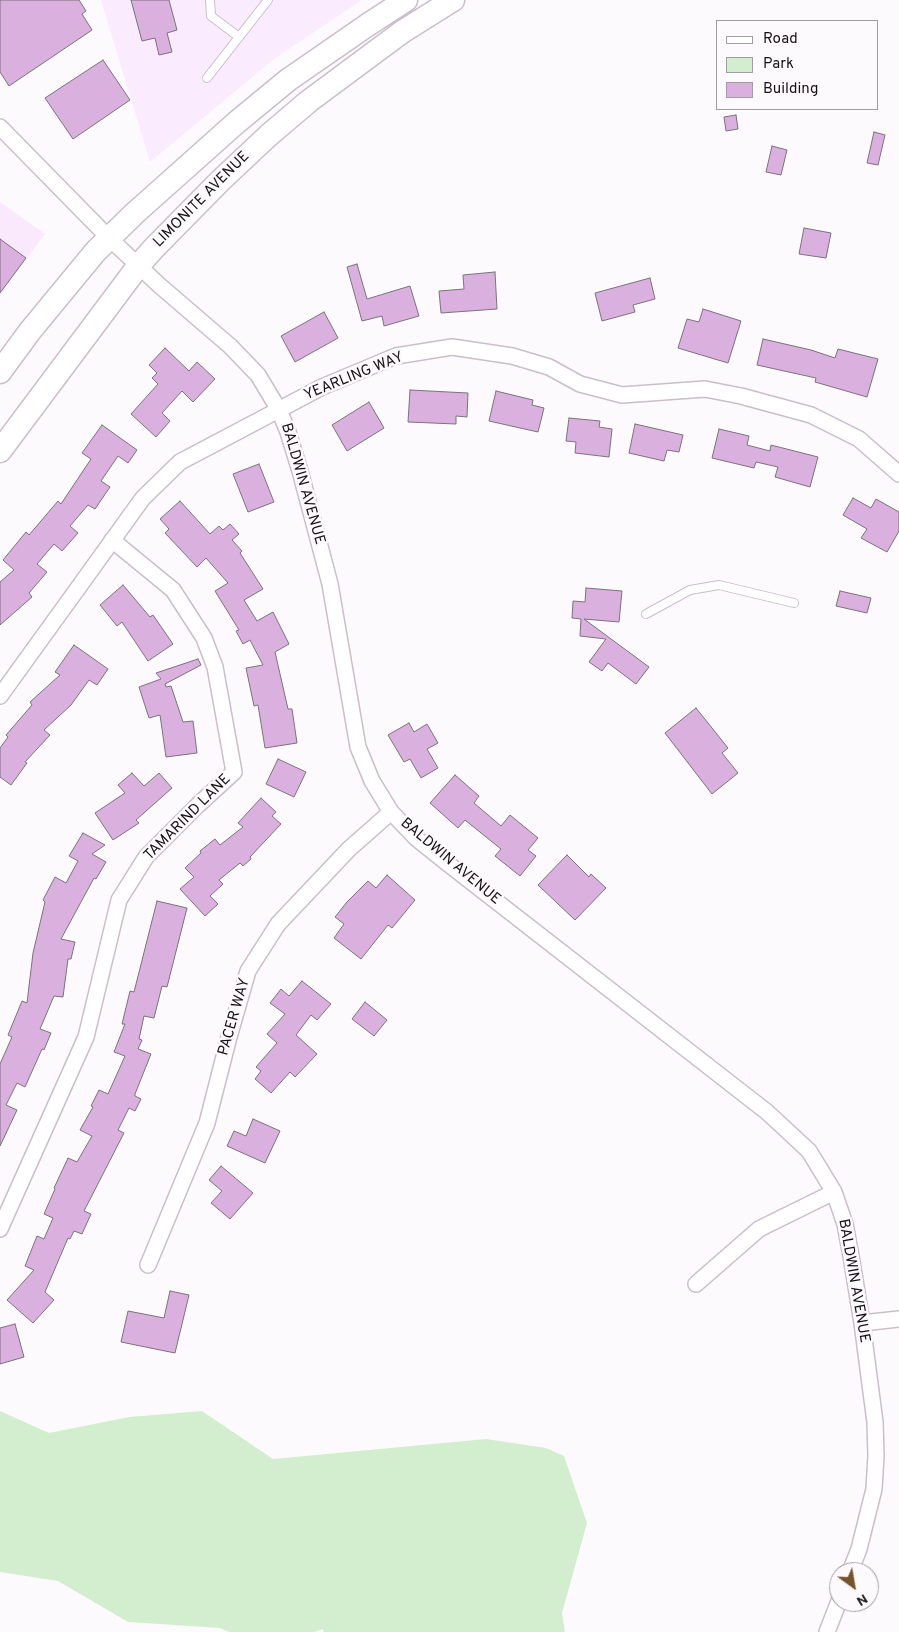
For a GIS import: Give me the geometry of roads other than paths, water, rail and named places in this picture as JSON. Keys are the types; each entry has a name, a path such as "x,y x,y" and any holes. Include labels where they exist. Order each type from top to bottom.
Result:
{"main road":[{"name":"LIMONITE AVENUE","path":"0,372 30,331 108,237 237,122 288,80 406,0"},
{"name":"LIMONITE AVENUE","path":"0,450 139,266 154,248 220,181 296,112 402,32 453,0"}],"street":[{"name":"BALDWIN AVENUE","path":"0,127 108,237 230,346 258,375 279,410 300,471 330,584 358,747 372,780 391,812 417,838 447,863 767,1112 809,1151 834,1192 845,1224 862,1322 874,1422 876,1456 874,1489 853,1562"},
{"name":"YEARLING WAY","path":"0,696 143,498 180,462 322,387 396,356 452,347 512,356 549,367 580,384 622,395 705,389 741,396 811,415 859,439 899,474"},
{"name":"TAMARIND LANE","path":"0,1229 86,1037 119,900 146,857 234,772 215,667 204,638 173,590 112,540"},
{"name":"PACER WAY","path":"148,1264 207,1123 228,1037 248,971 278,924 349,849 391,812"},
{"path":"696,1284 759,1229 834,1192"},
{"path":"862,1322 899,1319"},
{"path":"827,1632 835,1612"}],"lane":[{"path":"210,0 211,16 239,37"},
{"path":"207,78 268,0"},
{"path":"646,614 690,590 719,585 794,603"}]}
